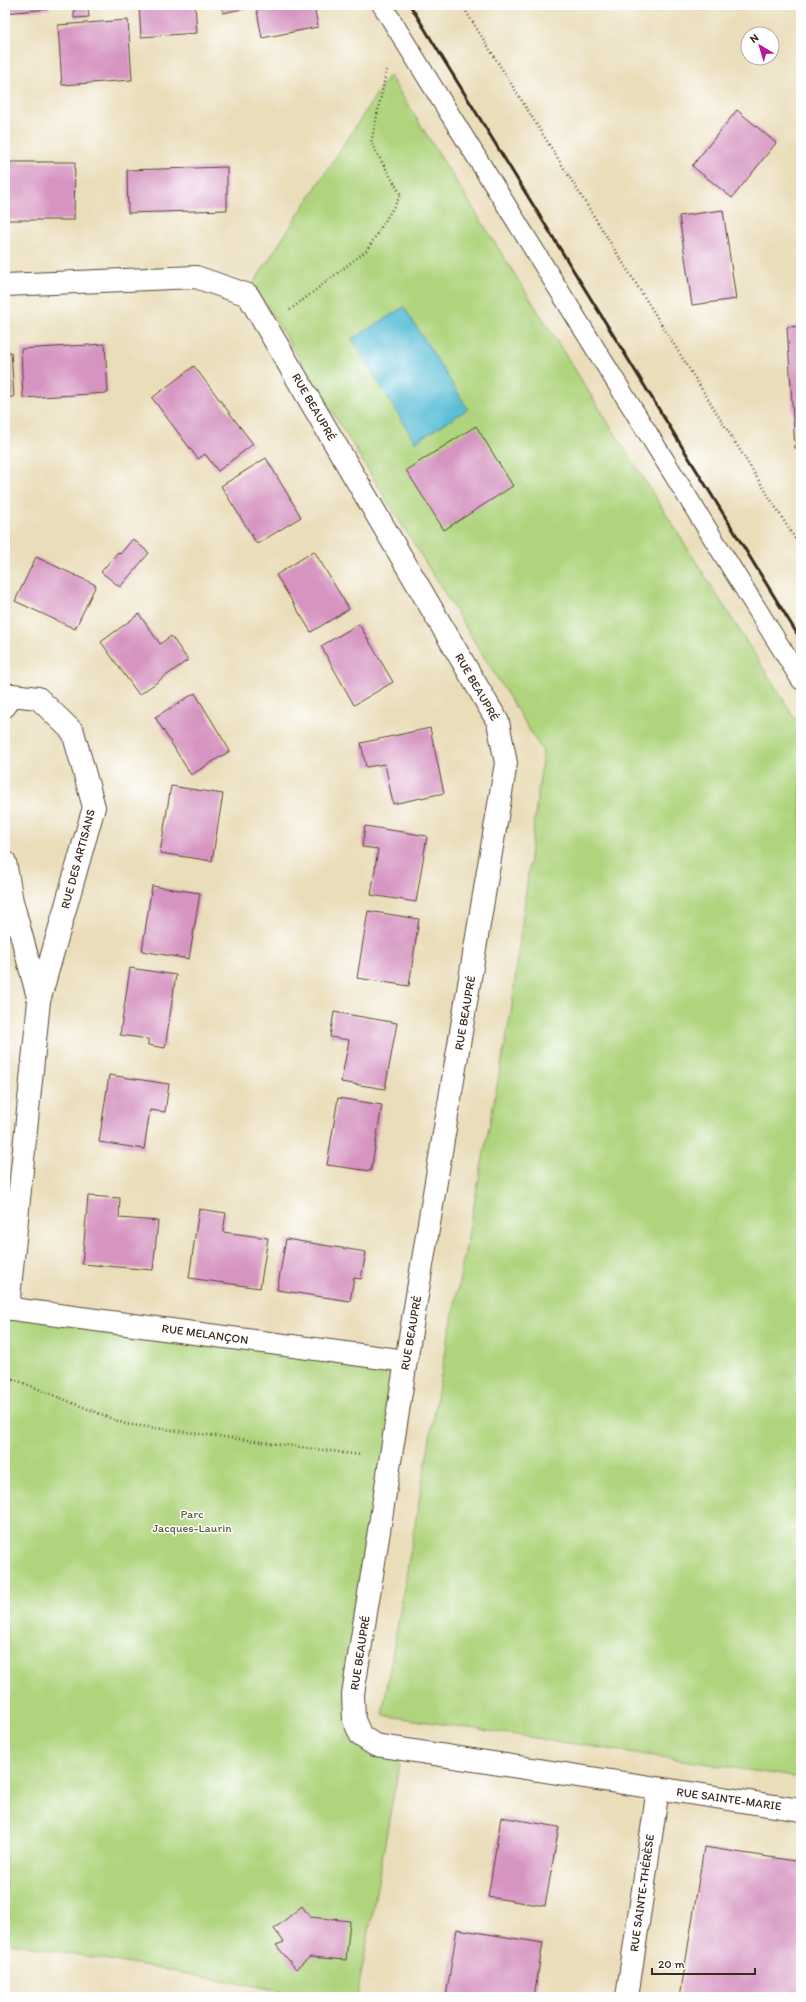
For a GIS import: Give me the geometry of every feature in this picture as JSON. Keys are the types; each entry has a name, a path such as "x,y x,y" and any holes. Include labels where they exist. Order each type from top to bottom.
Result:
{"street":[{"name":"RUE BEAUPRÉ","path":"5,285 196,278 248,295 498,722 506,763 390,1459 353,1694 354,1720 361,1736 375,1745 658,1789"},
{"name":"RUE DES ARTISANS","path":"5,706 12,695 38,698 73,732 94,807 40,1001 7,1308"},
{"name":"RUE DES ARTISANS","path":"5,862 12,901 40,1001"},
{"name":"RUE MELANÇON","path":"7,1308 406,1361"},
{"name":"RUE SAINTE-MARIE","path":"658,1789 801,1810"},
{"name":"RUE SAINTE-THÉRÈSE","path":"627,1997 658,1789"}],"lane":[{"path":"382,5 801,680"}],"path":[{"path":"462,5 801,548"},
{"path":"268,327 367,250 401,195 371,143 387,67"},
{"path":"5,1377 11,1378 125,1424 390,1459"}],"green space":[{"path":"389,75 801,728 801,1778 382,1715 439,1386 511,1013 543,752 253,284"},
{"name":"Parc Jacques-Laurin","path":"5,1308 406,1361 354,1720 402,1749 357,1997 318,1997 5,1942"}],"water":[{"path":"404,307 468,409 415,442 352,339"}],"building":[{"path":"5,5 49,5 49,9 5,13"},
{"path":"74,5 112,6 88,8 89,17 74,18"},
{"path":"139,5 195,5 197,33 141,37"},
{"path":"221,5 314,5 318,27 262,38 256,6 223,13"},
{"path":"128,20 132,80 62,85 58,25"},
{"path":"737,110 776,143 732,198 692,166"},
{"path":"5,162 75,162 74,220 5,220"},
{"path":"227,167 227,210 128,213 127,170"},
{"path":"723,210 736,299 692,305 679,216"},
{"path":"801,326 801,448 795,448 787,327"},
{"path":"105,344 108,393 23,398 21,349"},
{"path":"5,352 11,352 14,397 5,397"},
{"path":"194,366 253,444 218,471 205,454 198,459 152,398"},
{"path":"476,426 513,486 444,530 406,470"},
{"path":"266,458 301,517 257,544 221,486"},
{"path":"133,539 149,553 120,587 101,572 118,552 120,554"},
{"path":"314,551 349,609 311,632 276,575"},
{"path":"36,557 96,585 75,629 15,601"},
{"path":"139,614 160,644 171,636 188,660 139,695 101,642"},
{"path":"359,624 393,682 354,705 321,646"},
{"path":"195,693 230,751 191,775 155,717"},
{"path":"430,728 444,793 393,804 385,764 366,767 361,743"},
{"path":"171,786 223,794 212,861 160,853"},
{"path":"365,826 427,836 416,902 371,895 378,849 362,847"},
{"path":"152,886 200,893 189,959 142,951"},
{"path":"368,911 419,919 409,986 357,978"},
{"path":"130,968 176,975 165,1048 148,1045 148,1039 120,1035"},
{"path":"334,1012 397,1023 385,1089 341,1082 349,1040 330,1037"},
{"path":"109,1075 169,1084 165,1112 150,1110 144,1149 99,1142"},
{"path":"338,1098 382,1105 371,1171 327,1165"},
{"path":"88,1196 120,1198 119,1218 158,1221 153,1270 82,1264"},
{"path":"199,1209 226,1213 223,1232 268,1238 260,1288 189,1278"},
{"path":"286,1239 366,1252 361,1279 354,1278 350,1301 277,1290"},
{"path":"501,1817 559,1827 545,1906 488,1897"},
{"path":"704,1847 801,1862 801,1997 680,1997"},
{"path":"302,1906 310,1917 350,1921 346,1960 310,1957 296,1969 276,1945 284,1942 274,1929"},
{"path":"457,1929 543,1943 534,1997 446,1997"}],"railway":[{"path":"410,5 801,640"}]}
